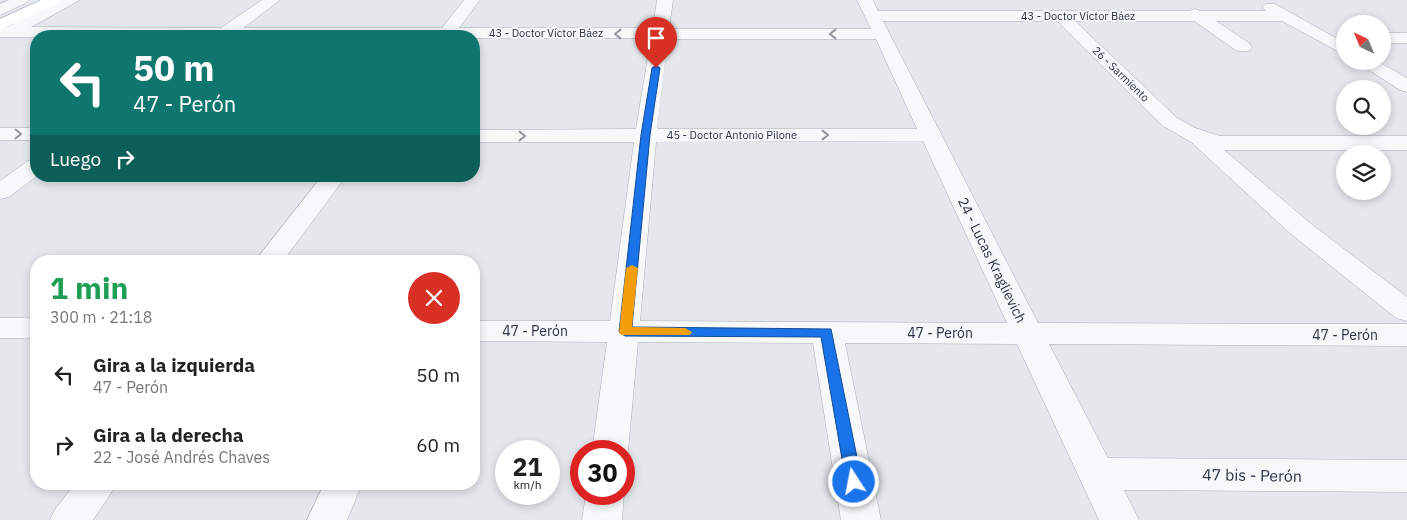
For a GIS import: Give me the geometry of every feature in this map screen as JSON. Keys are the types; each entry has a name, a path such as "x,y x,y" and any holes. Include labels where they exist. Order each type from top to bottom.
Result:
{"main road":[{"path":"2,29 40,0"},
{"path":"2,29 53,0"}],"street":[{"path":"0,10 21,0"},
{"path":"2,29 72,0"},
{"path":"228,30 272,0"},
{"path":"449,30 472,0"},
{"path":"611,440 646,135 665,0"},
{"path":"1175,0 1243,47"},
{"path":"1258,0 1336,45"},
{"name":"26 - Sarmiento","path":"1060,16 1244,181 1344,265 1407,311"},
{"name":"43 - Doctor Víctor Báez","path":"480,35 661,34 873,17 1285,16"},
{"name":"24 - Lucas Kraglievich","path":"873,17 1120,520"},
{"name":"43 - Doctor Víctor Báez","path":"2,29 46,30"},
{"path":"1323,38 1336,38"},
{"path":"1391,38 1407,38"},
{"path":"1379,70 1407,86"},
{"path":"0,134 30,134"},
{"name":"45 - Doctor Antonio Pilone","path":"480,136 931,135"},
{"path":"1192,135 1220,143 1407,143"},
{"path":"0,192 30,170"},
{"path":"274,255 329,182"},
{"path":"0,328 30,328"},
{"name":"47 - Perón","path":"480,331 1407,335"},
{"path":"827,332 861,520"},
{"name":"47 bis - Perón","path":"1097,474 1407,476"},
{"path":"70,520 93,490"},
{"path":"326,520 340,490"},
{"path":"602,520 604,505"}],"slow traffic":[{"path":"632,268 625,332 685,332"}],"route":[{"path":"656,68 646,135 625,332 827,332 854,482"}]}
